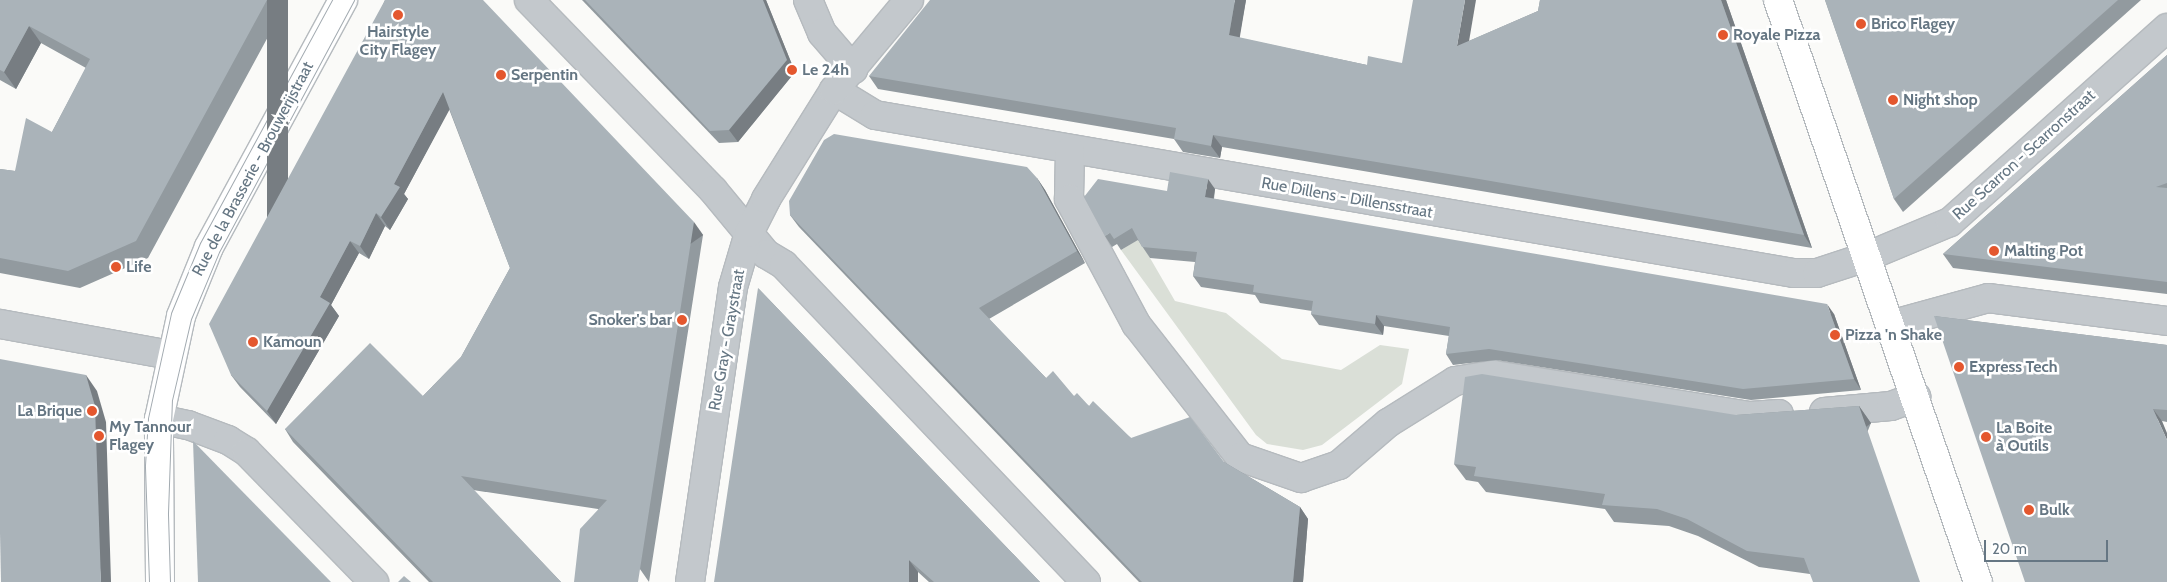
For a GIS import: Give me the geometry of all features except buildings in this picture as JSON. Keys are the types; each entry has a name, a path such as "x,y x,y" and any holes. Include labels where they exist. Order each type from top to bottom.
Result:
{"main road":[{"name":"Rue de la Brasserie - Brouwerijstraat","path":"160,582 159,419 170,355 181,316 209,247 343,0"},
{"path":"1778,0 1978,582"}],"street":[{"path":"529,0 713,190 766,254 784,265 1086,582"},
{"path":"808,0 822,33 853,69"},
{"name":"Rue Gray - Graystraat","path":"690,582 733,287 749,233 766,199 834,90 909,0"},
{"name":"Rue Scarron - Scarronstraat","path":"1866,257 1950,222 2167,28"},
{"name":"Rue Dillens - Dillensstraat","path":"834,90 875,115 1070,151 1794,273 1817,273 1866,257"},
{"path":"1070,151 1069,199 1136,324 1240,457 1300,478 1339,465 1388,423 1455,381 1494,375 1750,416 1891,406 1916,397"},
{"path":"1890,325 1988,298 2167,321"},
{"path":"0,324 170,355"},
{"path":"159,419 196,428 247,452 374,582"}],"shaded area":[{"path":"1139,239 1175,301 1226,313 1282,359 1341,370 1380,345 1409,349 1402,384 1322,445 1303,450 1267,444 1256,435 1121,250"}],"tram line":[{"path":"149,582 145,465 148,418 171,313 200,243 332,0"},
{"path":"170,582 168,513 172,400 191,319 219,252 354,0"}],"place":[{"name":"Hairstyle City Flagey","path":"398,15"},
{"name":"Brico Flagey","path":"1861,24"},
{"name":"Royale Pizza","path":"1723,35"},
{"name":"Le 24h","path":"792,70"},
{"name":"Serpentin","path":"501,75"},
{"name":"Night shop","path":"1893,100"},
{"name":"Malting Pot","path":"1994,251"},
{"name":"Life","path":"116,267"},
{"name":"Snoker's bar","path":"682,320"},
{"name":"Pizza 'n Shake","path":"1835,335"},
{"name":"Kamoun","path":"253,342"},
{"name":"Express Tech","path":"1959,367"},
{"name":"La Brique","path":"92,411"},
{"name":"My Tannour Flagey","path":"99,436"},
{"name":"La Boite à Outils","path":"1986,437"},
{"name":"Bulk","path":"2029,510"}]}
